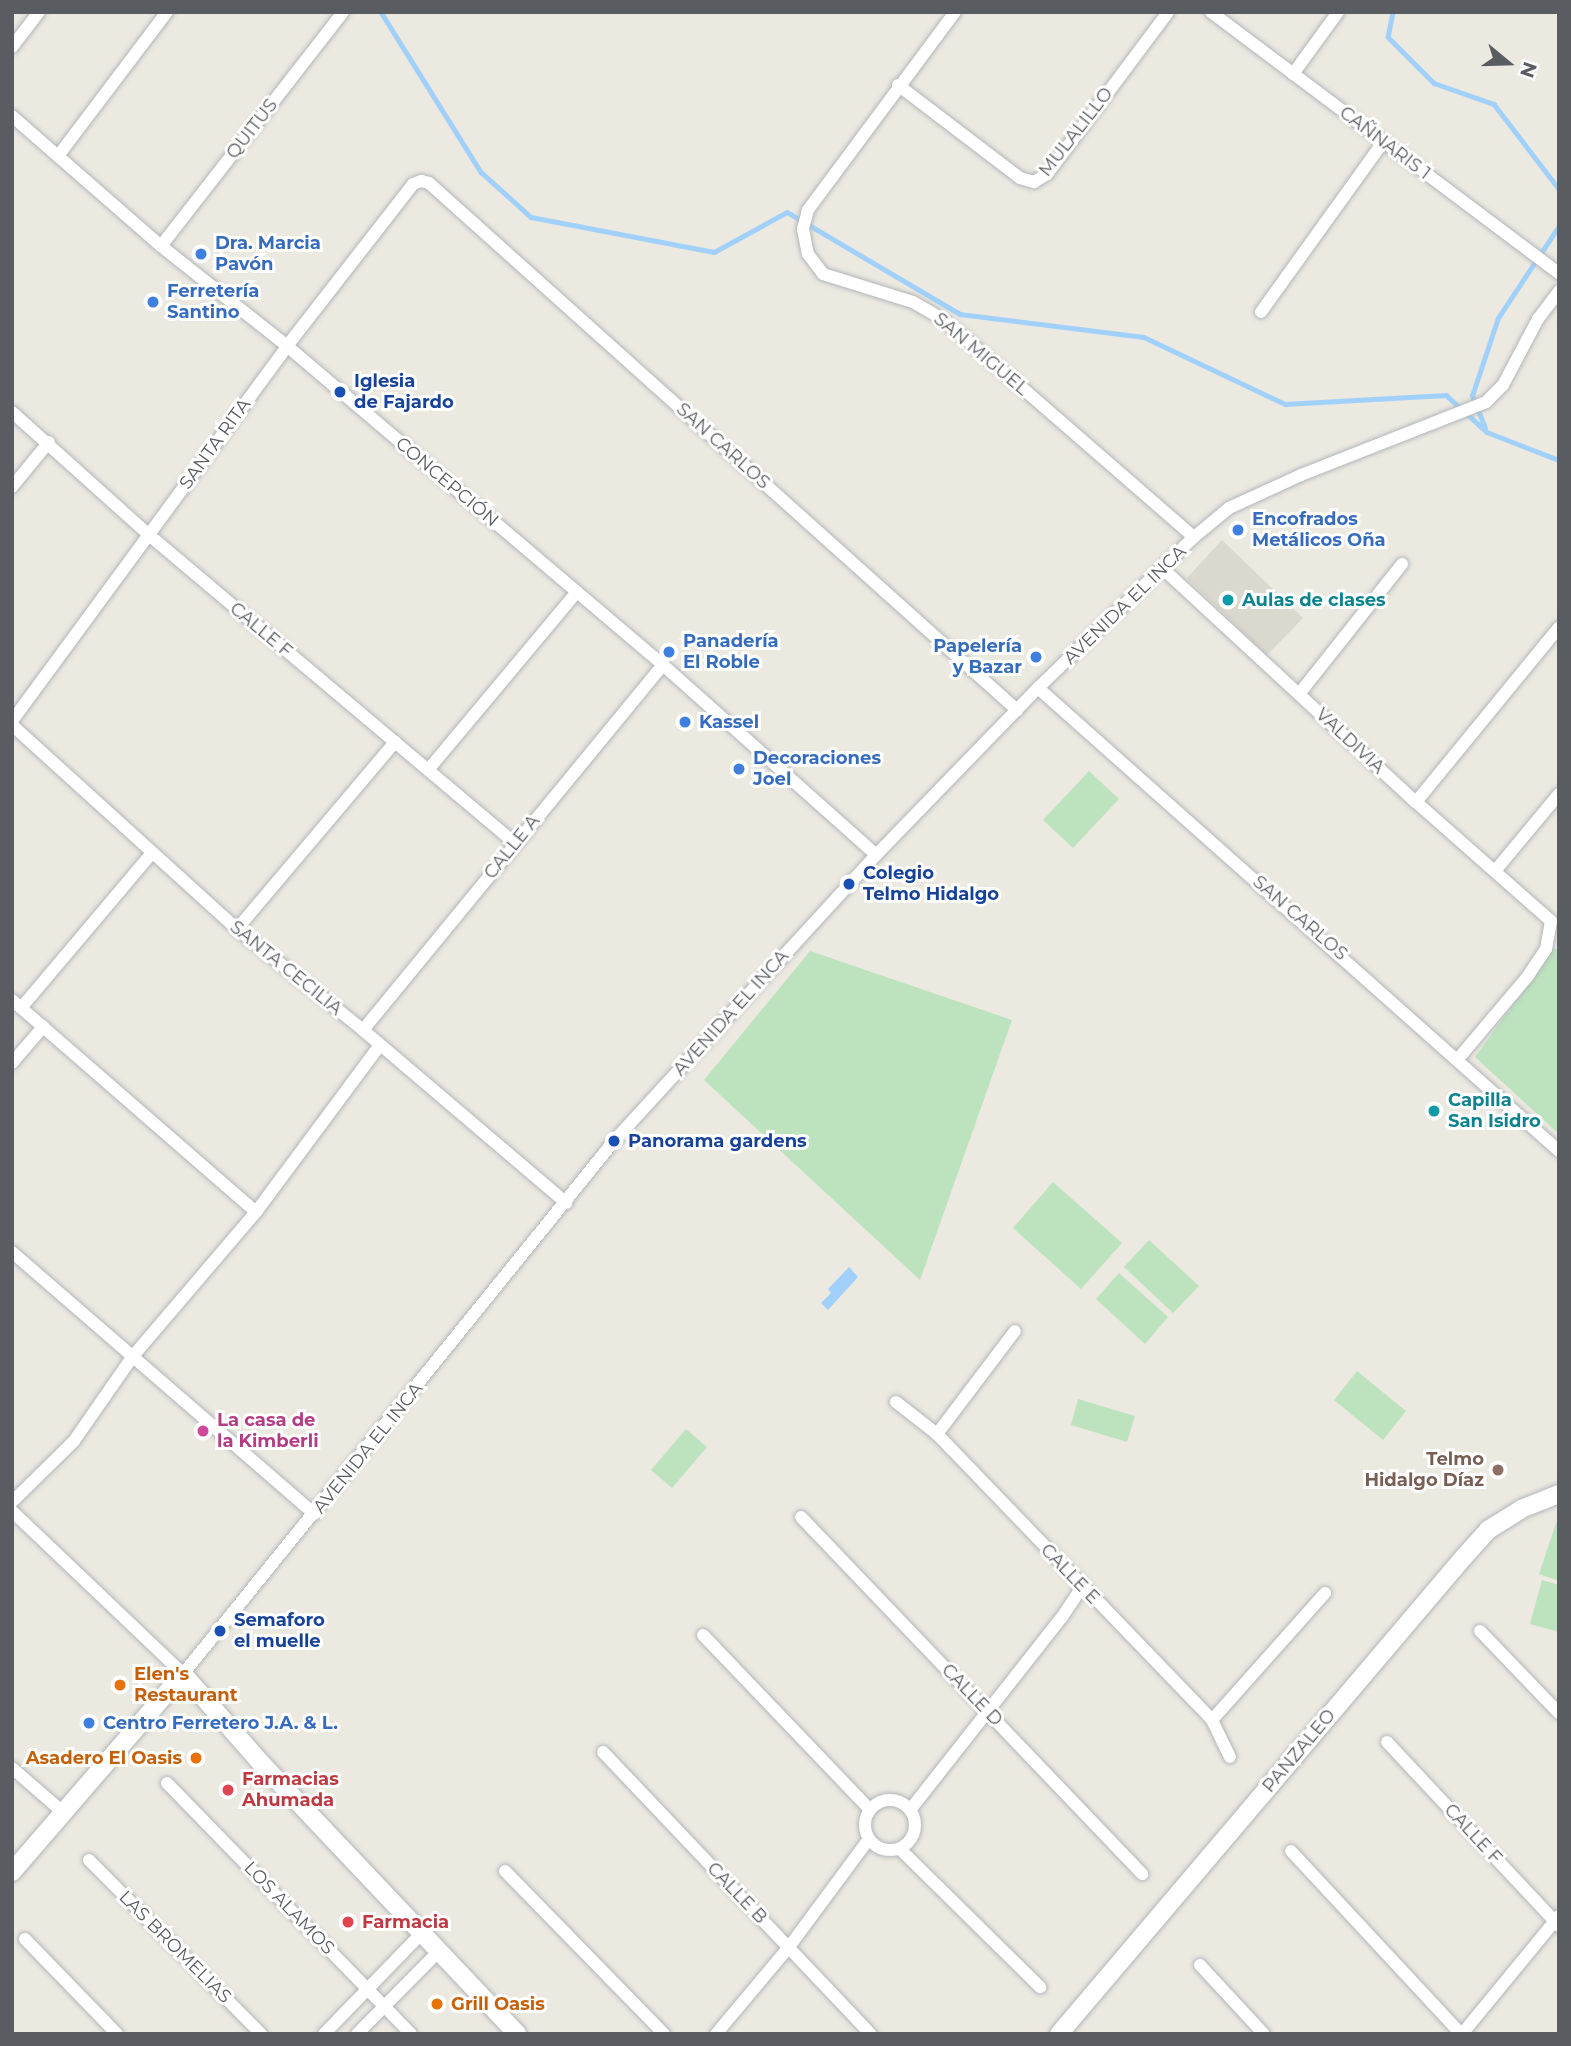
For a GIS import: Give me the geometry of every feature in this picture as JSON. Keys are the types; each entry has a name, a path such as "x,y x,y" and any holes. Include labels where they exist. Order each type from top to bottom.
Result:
{"street":[{"path":"12,47 39,12"},
{"path":"58,156 167,12"},
{"name":"QUITUS","path":"161,246 343,12"},
{"name":"SAN MIGUEL","path":"955,12 898,85 808,211 803,229 808,254 822,274 914,302 944,320 1194,537"},
{"name":"MULALILLO","path":"898,85 1020,178 1034,183 1047,174 1168,12"},
{"name":"CAÑNARIS 1","path":"1211,12 1556,271"},
{"path":"1293,74 1338,12"},
{"name":"CONCEPCIÓN","path":"12,116 161,246 286,346 663,665 876,855"},
{"path":"1261,312 1383,142"},
{"name":"SANTA RITA","path":"12,723 286,346 414,184 421,181 429,183"},
{"name":"SAN CARLOS","path":"429,183 1017,710"},
{"name":"AVENIDA EL INCA","path":"12,1872 183,1674 614,1141 876,855 1038,688 1194,537 1243,500 1453,418 1486,402 1503,385 1538,319 1559,291"},
{"name":"CALLE F","path":"12,412 149,535 514,843"},
{"path":"12,487 48,442"},
{"path":"1299,694 1402,564"},
{"name":"VALDIVIA","path":"1162,568 1416,802 1551,921 1546,949 1528,976 1457,1060"},
{"path":"428,770 577,592"},
{"path":"1416,802 1559,627"},
{"name":"CALLE A","path":"363,1030 663,665"},
{"name":"SAN CARLOS","path":"1038,688 1559,1151"},
{"name":"SANTA CECILIA","path":"12,723 237,929 363,1030 566,1203"},
{"path":"237,929 395,742"},
{"path":"1495,871 1559,794"},
{"path":"152,853 17,1004 256,1212"},
{"path":"12,1063 43,1027"},
{"path":"12,1502 74,1441 133,1356 256,1212 380,1045"},
{"path":"12,1252 314,1514"},
{"path":"937,1434 1015,1331"},
{"name":"CALLE E","path":"896,1402 937,1434 1212,1720 1230,1757"},
{"name":"PANZALEO","path":"1059,2034 1488,1530 1521,1509 1559,1494"},
{"path":"12,1511 183,1674 252,1754 517,2034"},
{"name":"CALLE D","path":"801,1517 1142,1874"},
{"path":"910,1810 1062,1617 1082,1587"},
{"path":"1212,1720 1325,1594"},
{"path":"1480,1631 1559,1713"},
{"path":"703,1635 870,1810"},
{"name":"CALLE F","path":"1387,1742 1557,1921"},
{"name":"CALLE B","path":"603,1752 871,2034"},
{"path":"12,1768 64,1813"},
{"name":"LOS ALAMOS","path":"167,1783 411,2034"},
{"path":"882,1801 898,1801 910,1810 915,1831 912,1839 900,1849 886,1850 869,1839 865,1824 870,1810 882,1801"},
{"path":"716,2034 789,1947 869,1839"},
{"path":"900,1849 1040,1987"},
{"path":"1291,1851 1462,2034 1557,1921"},
{"name":"LAS BROMELIAS","path":"89,1860 261,2034"},
{"path":"505,1871 664,2034"},
{"path":"324,2034 422,1933"},
{"path":"25,1939 117,2034"},
{"path":"358,2034 439,1951"},
{"path":"1200,1965 1264,2034"}],"shaded area":[{"path":"1222,540 1303,618 1267,655 1187,578"}],"green space":[{"path":"1089,771 1119,799 1073,848 1043,820"},
{"path":"1554,948 1559,951 1559,1134 1475,1057"},
{"path":"810,951 1012,1020 920,1280 704,1080"},
{"path":"1053,1182 1122,1243 1081,1289 1013,1228"},
{"path":"1149,1240 1199,1286 1173,1313 1124,1267"},
{"path":"1119,1273 1168,1317 1145,1344 1096,1299"},
{"path":"1357,1371 1406,1411 1383,1440 1334,1400"},
{"path":"1078,1399 1135,1416 1127,1442 1071,1425"},
{"path":"686,1429 707,1447 672,1488 651,1470"},
{"path":"1556,1523 1559,1524 1559,1581 1539,1574"},
{"path":"1542,1580 1559,1585 1559,1632 1530,1624"}],"water":[{"path":"849,1267 858,1277 828,1310 821,1303 831,1293 828,1289"}],"waterway":[{"path":"381,12 481,172 531,217 714,252 787,212 960,314 1144,337 1285,404 1446,395 1487,432 1559,460"},
{"path":"1393,12 1388,37 1434,83 1494,104 1559,189"},
{"path":"1485,428 1472,396 1498,318 1559,226"}],"place":[{"name":"Dra. Marcia Pavón","path":"201,254"},
{"name":"Ferretería Santino","path":"153,302"},
{"name":"Iglesia de Fajardo","path":"340,392"},
{"name":"Encofrados Metálicos Oña","path":"1238,530"},
{"name":"Aulas de clases","path":"1228,600"},
{"name":"Panadería El Roble","path":"669,652"},
{"name":"Papelería y Bazar","path":"1036,657"},
{"name":"Kassel","path":"685,722"},
{"name":"Decoraciones Joel","path":"739,769"},
{"name":"Colegio Telmo Hidalgo","path":"849,884"},
{"name":"Capilla San Isidro","path":"1434,1111"},
{"name":"Panorama gardens","path":"614,1141"},
{"name":"La casa de la Kimberli","path":"203,1431"},
{"name":"Telmo Hidalgo Díaz","path":"1498,1470"},
{"name":"Semaforo el muelle","path":"220,1631"},
{"name":"Elen's Restaurant","path":"120,1685"},
{"name":"Centro Ferretero J.A. & L.","path":"89,1723"},
{"name":"Asadero El Oasis","path":"196,1758"},
{"name":"Farmacias Ahumada","path":"228,1790"},
{"name":"Farmacia","path":"348,1922"},
{"name":"Grill Oasis","path":"437,2004"}]}
